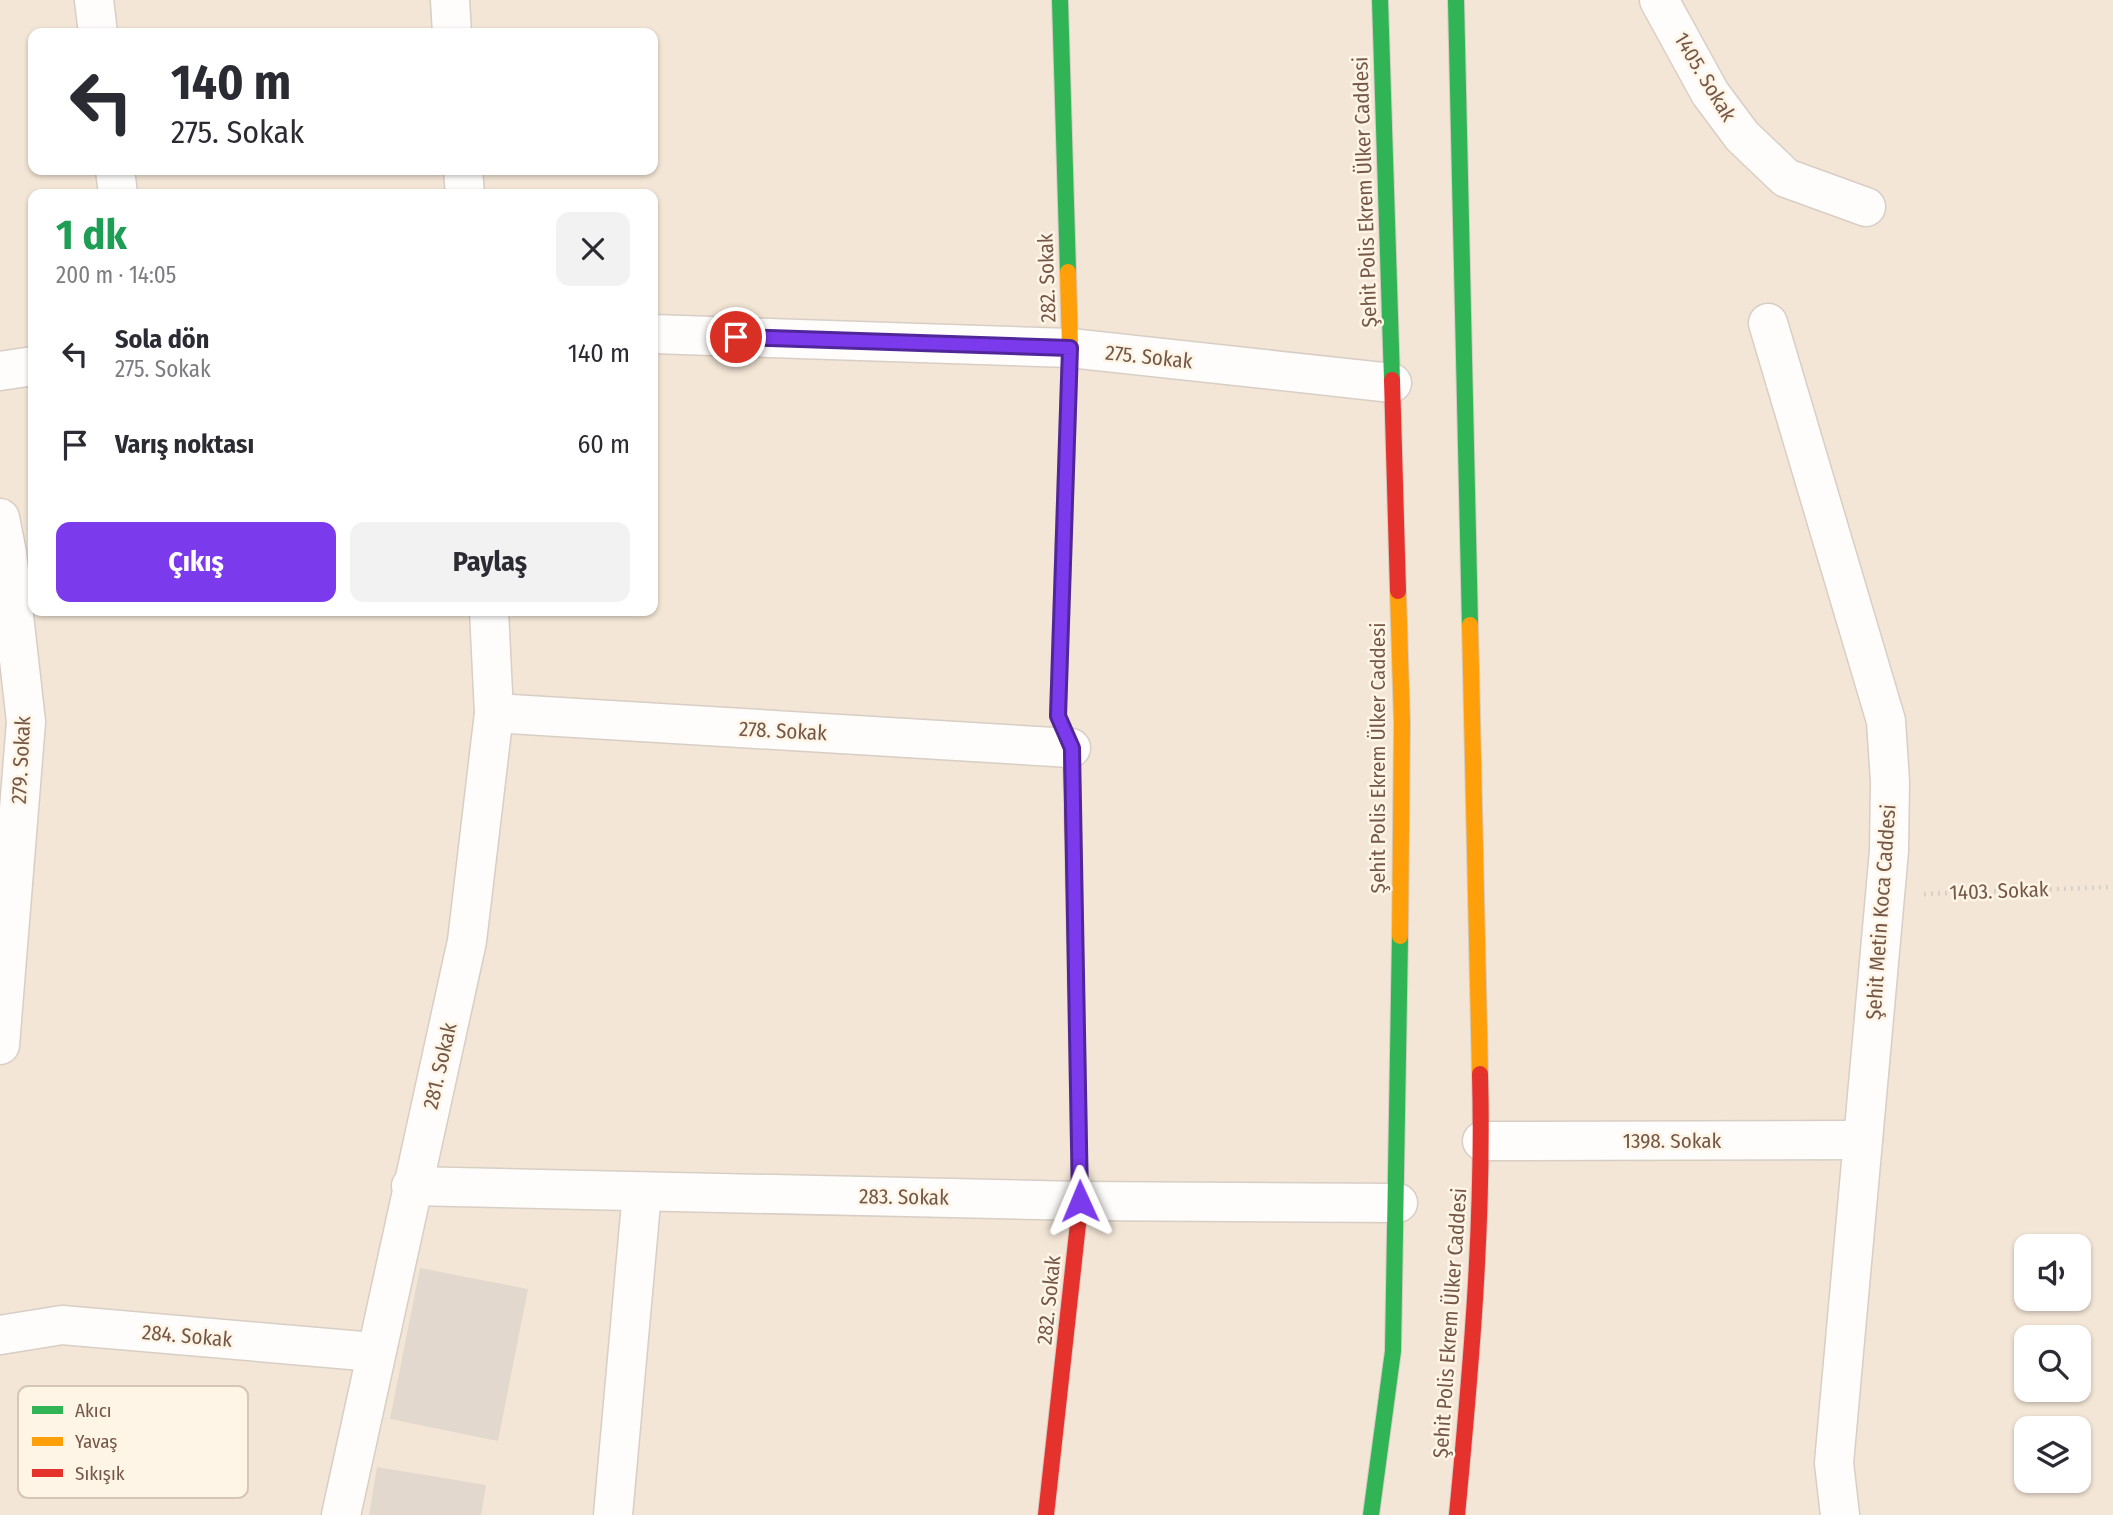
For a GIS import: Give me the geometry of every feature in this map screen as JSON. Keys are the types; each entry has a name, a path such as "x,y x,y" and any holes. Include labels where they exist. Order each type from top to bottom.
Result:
{"main road":[{"name":"282. Sokak","path":"1046,1515 1080,1201 1072,748 1058,716 1070,348 1060,0"},
{"name":"Şehit Polis Ekrem Ülker Caddesi","path":"1371,1515 1393,1351 1398,1203 1402,723 1380,0"},
{"name":"Şehit Polis Ekrem Ülker Caddesi","path":"1456,0 1482,1141 1475,1324 1457,1515"}],"street":[{"path":"94,0 97,28"},
{"path":"450,0 452,28"},
{"name":"1405. Sokak","path":"1660,0 1710,93 1742,136 1786,178 1866,206"},
{"name":"Şehit Metin Koca Caddesi","path":"1768,323 1886,721 1890,781 1885,896 1834,1462 1840,1515"},
{"name":"275. Sokak","path":"658,334 1070,348 1392,383"},
{"path":"0,371 28,367"},
{"name":"279. Sokak","path":"0,518 7,553 13,724 0,1045"},
{"name":"281. Sokak","path":"341,1515 374,1352 411,1186 441,1069 467,942 494,713 489,616"},
{"name":"278. Sokak","path":"494,713 1072,748"},
{"name":"1398. Sokak","path":"1482,1141 1863,1140"},
{"name":"283. Sokak","path":"411,1186 1080,1201 1398,1203"},
{"path":"613,1515 642,1192"},
{"name":"284. Sokak","path":"0,1335 62,1325 374,1352"}],"path":[{"name":"1403. Sokak","path":"1885,896 2113,887"}],"shaded area":[{"path":"0,0 2113,0 2113,1515 0,1515"}],"building":[{"path":"420,1268 528,1289 498,1441 390,1419"},
{"path":"377,1467 486,1485 481,1515 369,1515"}],"traffic: fast":[{"path":"1060,0 1068,272"},
{"path":"1380,0 1392,380"},
{"path":"1456,0 1470,625"},
{"path":"1073,844 1080,1201 1078,1224"},
{"path":"1371,1515 1393,1351 1400,936"}],"traffic: slow":[{"path":"1063,559 1070,348 1068,272"},
{"path":"1398,591 1402,723 1400,936"},
{"path":"1470,625 1480,1074"}],"traffic: jam":[{"path":"1392,380 1398,591"},
{"path":"1063,559 1058,716 1071,748 1073,844"},
{"path":"1457,1515 1478,1239 1480,1074"},
{"path":"1046,1515 1078,1224"}],"route":[{"path":"736,337 1070,348 1058,716 1072,748 1080,1201"}]}
